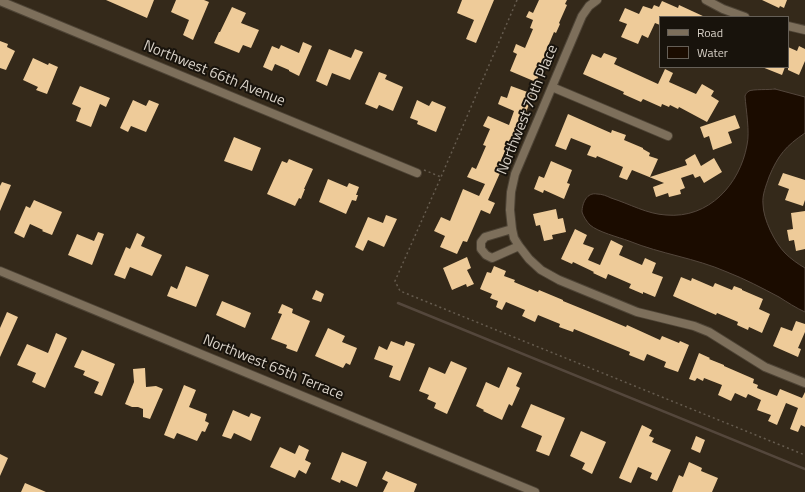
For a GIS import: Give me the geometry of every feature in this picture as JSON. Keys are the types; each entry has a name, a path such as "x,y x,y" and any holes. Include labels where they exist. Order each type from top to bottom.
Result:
{"street":[{"path":"706,0 723,9 742,16"},
{"name":"Northwest 66th Avenue","path":"0,1 417,172"},
{"name":"Northwest 70th Place","path":"593,1 582,16 515,174 511,192 510,210 514,238 529,259 542,270 559,280 637,312 694,326 709,332 765,367 805,383"},
{"path":"789,26 805,30"},
{"path":"552,87 668,136"},
{"path":"512,229 485,237 481,242 482,249 486,255 492,258 519,246"},
{"name":"Northwest 65th Terrace","path":"0,271 535,492"}],"path":[{"path":"417,172 425,170 441,177"}],"water":[{"path":"775,89 805,97 805,133 793,142 779,157 764,190 763,201 767,223 777,243 787,255 805,268 805,312 766,290 715,267 608,234 594,228 586,221 582,212 583,205 588,196 593,194 604,195 652,213 666,215 682,215 709,205 730,185 743,159 748,134 746,94 751,90"}],"building":[{"path":"106,0 154,0 147,18"},
{"path":"176,0 204,0 209,2 193,40 183,35 189,20 171,12"},
{"path":"462,0 494,0 476,43 466,39 474,20 457,13"},
{"path":"539,0 567,0 565,4 567,5 556,33 554,32 544,56 548,58 536,82 510,71 517,54 513,52 516,44 525,48 533,29 530,28 533,20 526,17 529,11 533,13"},
{"path":"762,0 787,0 784,8 780,6 779,8"},
{"path":"662,1 678,8 679,5 703,16 659,16 659,25 655,23 648,38 642,35 638,44 621,37 627,24 619,21 625,8 639,14 643,6 652,9 654,5 659,7"},
{"path":"232,7 246,13 241,23 259,30 251,48 243,45 239,53 214,43"},
{"path":"0,41 8,44 7,47 15,51 6,70 0,68"},
{"path":"303,42 312,46 299,76 275,64 272,71 263,67 272,46 279,49 281,45 299,53"},
{"path":"799,46 805,49 805,61 799,75 788,70 789,47 797,51"},
{"path":"329,49 351,58 355,49 363,52 350,80 332,73 327,86 316,81"},
{"path":"604,53 617,58 614,64 658,84 665,69 673,73 669,82 696,94 702,84 714,91 711,96 719,101 707,122 679,107 678,109 670,105 669,107 662,104 661,107 643,99 641,102 623,94 624,92 583,74 592,54 601,58"},
{"path":"33,58 48,65 49,63 58,67 47,94 36,90 38,87 23,80"},
{"path":"764,68 785,68 782,75"},
{"path":"379,72 387,75 385,79 403,87 393,111 379,105 377,109 365,104"},
{"path":"80,86 110,98 106,107 100,104 91,127 76,121 81,108 72,104"},
{"path":"511,86 533,94 523,120 522,119 513,140 510,139 500,163 504,164 488,200 495,203 490,214 481,210 467,242 463,241 457,254 440,247 445,236 434,231 441,217 450,221 463,189 479,196 485,184 467,177 472,167 476,169 486,146 483,145 490,129 483,126 488,116 509,125 514,111 498,104 501,96 507,98"},
{"path":"133,100 146,106 149,100 159,104 146,132 131,126 128,132 120,128"},
{"path":"417,100 429,106 432,101 446,107 436,132 417,124 418,121 410,118"},
{"path":"568,114 611,133 612,130 626,135 624,140 643,148 650,153 649,156 658,159 650,177 687,165 685,160 695,154 701,166 714,158 722,172 704,183 700,176 695,178 693,174 681,178 685,188 680,190 681,194 669,197 668,193 656,197 653,187 664,183 632,170 627,180 619,177 623,167 597,156 596,158 587,155 591,146 571,138 566,150 555,146"},
{"path":"735,115 740,128 728,132 732,143 713,150 709,136 704,138 700,127"},
{"path":"234,137 261,148 252,171 224,161"},
{"path":"289,159 313,169 301,199 299,198 295,206 267,194 282,161 287,163"},
{"path":"551,161 572,170 567,183 570,184 564,199 544,190 543,193 534,189 539,176 544,178"},
{"path":"783,173 805,180 805,200 803,206 785,200 789,189 778,185"},
{"path":"328,179 347,187 349,183 359,187 356,195 358,195 356,201 352,200 346,214 319,202"},
{"path":"2,182 11,185 0,211 0,186"},
{"path":"34,200 62,212 52,235 30,224 24,238 14,233 26,206 30,208"},
{"path":"556,209 558,219 563,218 566,232 552,235 553,239 544,241 540,225 536,226 533,214"},
{"path":"805,211 805,249 796,251 794,240 789,241 787,230 793,229 791,213"},
{"path":"386,215 397,219 384,247 368,240 363,251 355,247 368,217 383,223"},
{"path":"575,229 587,235 583,244 594,248 588,260 600,265 611,240 623,246 619,255 642,265 645,258 656,263 652,273 663,277 655,297 629,288 631,284 608,274 606,279 573,262 572,264 561,259"},
{"path":"98,232 104,234 92,265 68,255 77,234 94,241"},
{"path":"137,233 145,237 141,246 162,255 152,276 130,267 125,279 114,275 126,247 130,249"},
{"path":"467,257 471,268 467,270 474,284 467,287 466,284 452,290 443,268"},
{"path":"186,266 209,275 196,307 167,296 171,286 177,289"},
{"path":"494,266 506,271 504,276 515,280 514,282 538,292 539,290 626,327 627,325 660,340 662,336 679,343 680,341 689,345 678,372 664,367 666,362 647,354 644,361 629,355 630,352 574,329 573,332 559,327 560,324 538,315 535,322 522,316 525,310 506,302 502,310 496,307 498,301 490,298 492,294 480,289 487,272 491,273"},
{"path":"681,277 691,281 692,278 713,287 715,283 732,290 734,286 763,299 759,309 770,314 762,333 749,327 748,330 737,325 738,322 717,313 716,315 673,296"},
{"path":"316,290 324,294 321,302 312,299"},
{"path":"222,301 251,313 245,328 216,315"},
{"path":"282,304 293,309 292,313 310,321 297,352 286,348 287,345 271,339 282,314 278,313"},
{"path":"7,312 18,317 0,357 0,328"},
{"path":"796,321 805,324 805,332 798,348 801,349 798,357 773,346 781,327 792,331"},
{"path":"328,328 345,336 342,342 357,348 350,365 346,363 343,368 315,356"},
{"path":"56,333 67,338 45,388 32,382 36,373 17,365 27,344 48,353"},
{"path":"391,341 404,346 406,341 415,344 400,381 389,377 393,366 374,359 379,346 387,350"},
{"path":"82,350 115,364 102,396 94,393 99,382 83,375 85,371 74,367"},
{"path":"699,353 754,379 753,383 758,385 757,388 777,396 780,389 802,398 805,392 805,427 801,425 798,432 790,429 798,408 786,403 777,425 768,421 771,415 757,410 761,400 748,394 746,398 735,393 731,401 718,395 722,385 704,378 703,381 697,378 695,381 689,379"},
{"path":"451,361 467,368 447,414 434,408 436,403 427,399 429,395 419,391 429,367 445,374"},
{"path":"508,367 522,373 516,386 520,388 512,406 509,404 502,420 476,406 486,382 499,388"},
{"path":"145,368 146,387 156,386 163,389 150,419 143,417 143,409 125,404 134,382 133,369"},
{"path":"184,385 196,390 189,407 207,414 205,421 209,423 205,432 202,431 197,441 177,433 174,439 164,435"},
{"path":"531,404 565,418 549,456 536,451 542,436 521,427"},
{"path":"233,410 249,417 251,413 261,417 251,441 234,433 231,439 222,436"},
{"path":"642,425 652,430 649,436 654,438 652,442 671,450 657,481 650,478 652,473 638,467 631,483 619,478"},
{"path":"581,431 606,442 592,474 582,469 585,463 570,456"},
{"path":"696,436 705,440 700,453 691,449"},
{"path":"299,445 309,450 305,460 311,463 306,474 299,470 295,478 270,467 280,447 295,454"},
{"path":"342,452 367,462 357,487 341,480 340,483 331,479"},
{"path":"0,454 8,458 0,476"},
{"path":"689,462 702,468 701,471 718,478 712,492 672,492 679,475 683,477"},
{"path":"386,471 417,484 414,492 383,492 388,482 382,479"},
{"path":"25,483 46,492 21,492"}],"waterway":[{"path":"398,303 805,469"}]}
